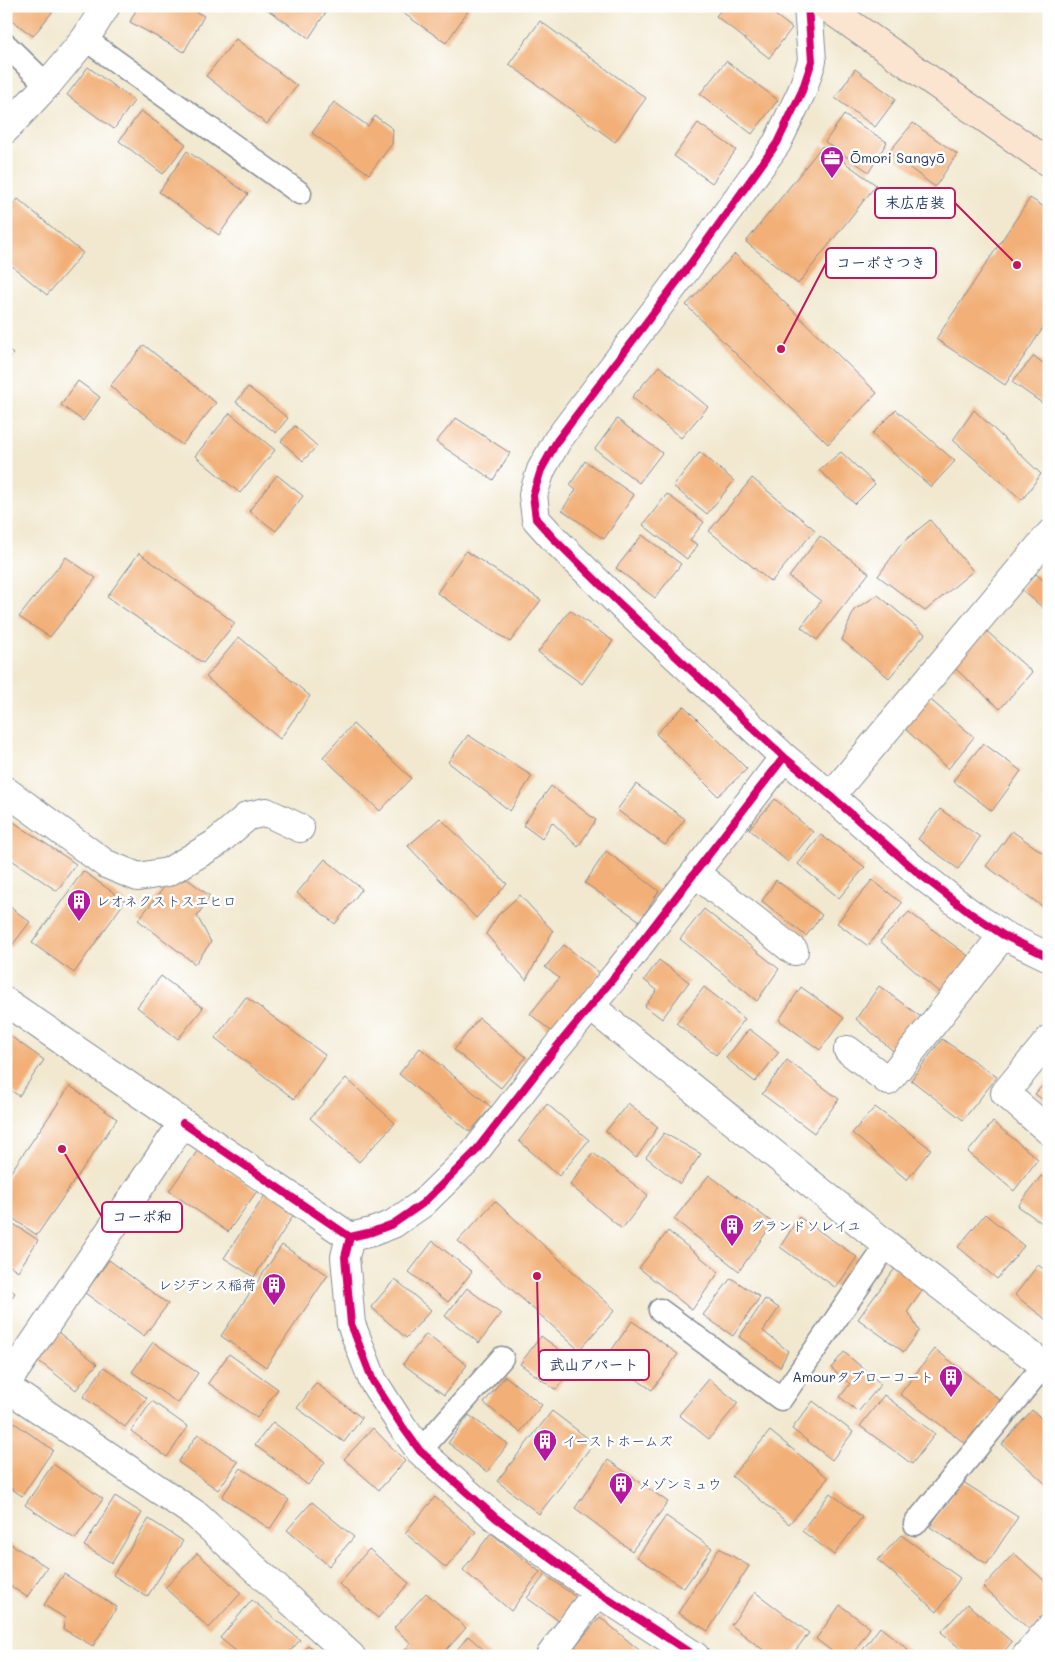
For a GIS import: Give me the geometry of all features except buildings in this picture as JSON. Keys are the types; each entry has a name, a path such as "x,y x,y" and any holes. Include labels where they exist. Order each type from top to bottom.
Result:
{"street":[{"path":"6,129 47,85 85,39 106,6"},
{"path":"808,6 812,61 802,92 778,143 691,263 557,441 541,470 534,495 536,518 621,605 784,757 916,871 970,913 1004,935 1049,957"},
{"path":"825,6 1049,163"},
{"path":"831,796 1049,535"},
{"path":"6,1002 350,1237 372,1232 393,1224 422,1204 474,1153 784,757"},
{"path":"6,792 106,864 138,878 168,872 215,844 248,816 266,812 300,828"},
{"path":"695,873 794,951"},
{"path":"848,1050 888,1081 1004,935"},
{"path":"590,1006 887,1245 1046,1367"},
{"path":"1049,1040 1005,1093 1049,1131"},
{"path":"183,1123 6,1386 195,1514 351,1656"},
{"path":"350,1237 345,1257 351,1324 373,1381 420,1451 496,1518 597,1592 695,1656"},
{"path":"550,1656 597,1592"},
{"path":"1026,1656 1049,1629"}],"lane":[{"path":"85,39 300,193"},
{"path":"6,46 47,85"},
{"path":"660,1310 781,1399 887,1245"},
{"path":"420,1451 502,1358"},
{"path":"916,1524 1046,1367"}],"cycle path":[{"path":"808,6 812,61 802,91 777,143 691,263 557,441 541,470 533,495 536,519 621,605 784,757 916,871 970,913 1003,935 1049,957"},
{"path":"350,1237 372,1232 393,1224 422,1204 474,1153 555,1049 616,975 784,757"},
{"path":"183,1123 350,1237 345,1257 351,1324 373,1381 420,1451 496,1518 597,1592 695,1656"}],"place":[{"name":"Ōmori Sangyō","path":"832,179"},
{"name":"末広店装","path":"1017,265"},
{"name":"コーポさつき","path":"781,349"},
{"name":"レオネクストスエヒロ","path":"79,922"},
{"name":"コーポ和","path":"62,1149"},
{"name":"グランドソレイユ","path":"732,1247"},
{"name":"武山アパート","path":"537,1276"},
{"name":"レジデンス稲荷","path":"274,1306"},
{"name":"Amourタプローコート","path":"951,1398"},
{"name":"イーストホームズ","path":"545,1462"},
{"name":"メゾンミュウ","path":"621,1505"}]}
